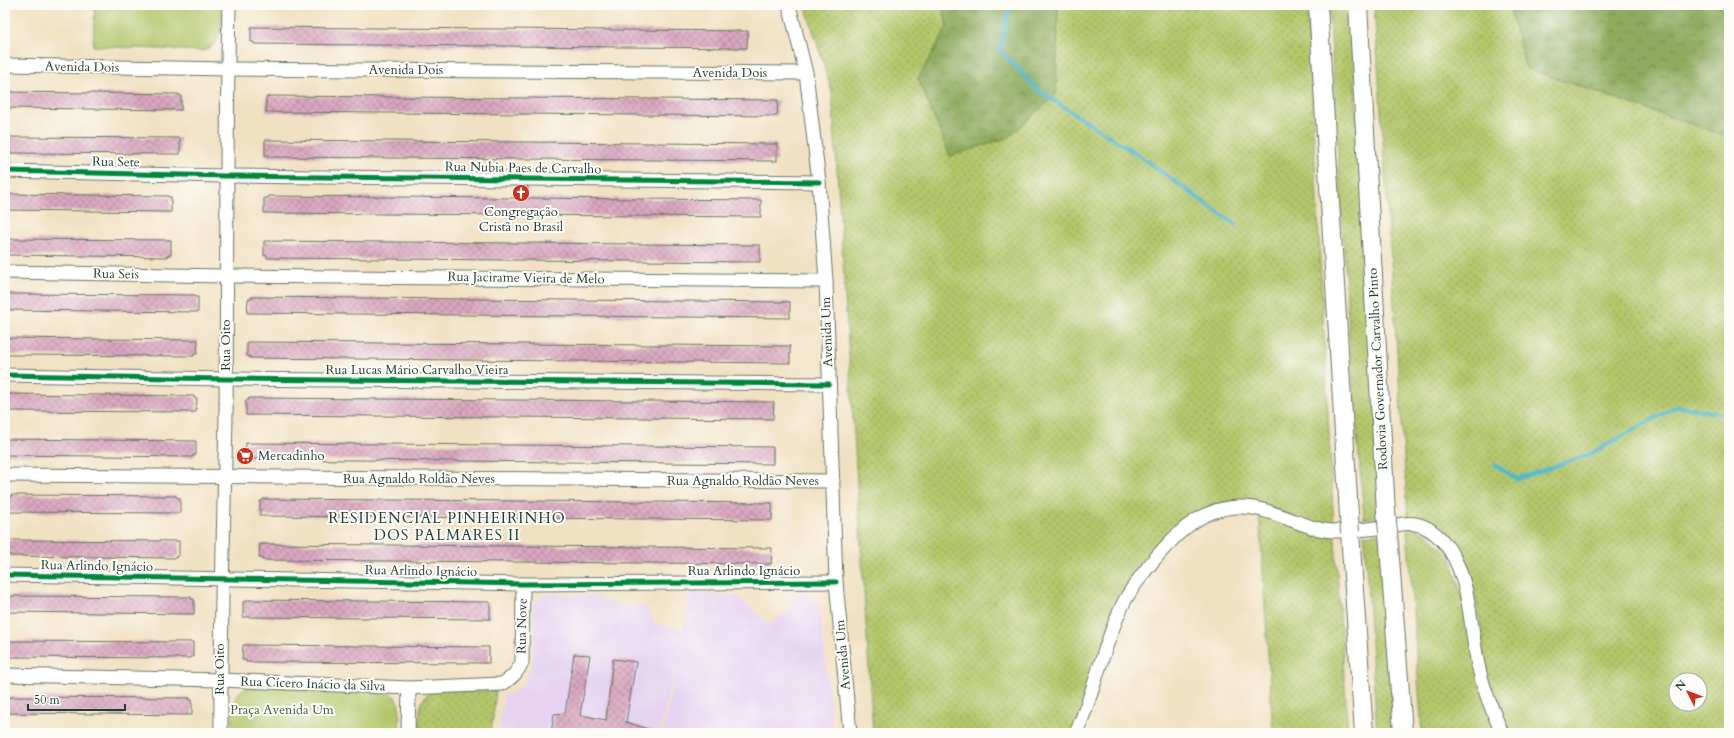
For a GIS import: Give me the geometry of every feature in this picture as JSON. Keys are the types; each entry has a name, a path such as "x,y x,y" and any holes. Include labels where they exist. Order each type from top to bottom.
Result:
{"highway":[{"path":"1318,5 1350,533 1364,733"},
{"name":"Rodovia Governador Carvalho Pinto","path":"1358,5 1386,512 1403,733"}],"street":[{"name":"Rua Oito","path":"221,733 220,680 225,477 226,176 229,5"},
{"name":"Avenida Um","path":"788,5 806,74 819,182 826,281 828,384 836,582 850,733"},
{"name":"Avenida Dois","path":"5,65 228,69 806,74"},
{"name":"Rua Sete","path":"5,171 226,176"},
{"name":"Rua Nubia Paes de Carvalho","path":"226,176 819,182"},
{"name":"Rua Seis","path":"5,272 226,276"},
{"name":"Rua Jacirame Vieira de Melo","path":"226,276 826,281"},
{"name":"Rua Lucas Mário Carvalho Vieira","path":"5,375 226,379 828,384"},
{"name":"Rua Agnaldo Roldão Neves","path":"5,475 833,481"},
{"path":"1076,733 1114,624 1124,601 1137,581 1168,542 1187,527 1202,516 1237,506 1259,509 1319,529 1334,530 1373,528 1415,523 1428,529 1442,540 1453,557 1464,583 1479,670 1486,693 1502,733"},
{"name":"Rua Arlindo Ignácio","path":"5,575 523,584 836,582"},
{"name":"Rua Nove","path":"502,684 512,678 518,671 522,662 523,584"},
{"name":"Rua Cícero Inácio da Silva","path":"5,675 220,680 409,688 502,684"},
{"path":"408,733 409,688"}],"shaded area":[{"path":"798,591 805,592 812,596 820,608 833,733 663,733 680,647 659,733 499,733 504,695 513,693 523,684 531,669 535,633 533,604 540,597 550,593 593,596 617,605 645,605 656,624 683,630 691,593 738,596 769,624 788,612"}],"green space":[{"path":"95,5 222,5 220,32 214,44 202,51 93,46"},
{"path":"805,5 943,5 947,28 918,79 1056,95 1058,5 1307,5 1333,511 1348,733 1273,733 1259,510 1237,506 1165,537 1136,574 1073,733 873,733 832,91"},
{"path":"943,5 1058,5 1056,95 1007,138 950,156 918,79 947,28"},
{"path":"1329,5 1350,5 1383,516 1364,519 1350,349"},
{"path":"1374,5 1509,5 1526,68 1729,137 1729,733 1502,733 1485,693 1483,639 1475,594 1458,543 1435,521 1408,517"},
{"path":"1509,5 1729,5 1729,137 1526,68"},
{"path":"1410,527 1427,533 1451,558 1500,733 1422,733 1407,530"},
{"path":"1383,533 1398,733 1377,733 1364,535"},
{"name":"Praça Avenida Um","path":"250,686 389,691 399,705 399,733 232,733 232,711 235,699 243,689"},
{"path":"437,689 496,691 491,733 419,733 420,707 422,701 430,692"}],"building":[{"path":"251,27 748,31 747,48 254,44 254,42 251,42"},
{"path":"5,92 178,94 181,95 181,110 5,108"},
{"path":"266,97 778,100 777,116 266,112"},
{"path":"5,137 180,138 180,154 5,153"},
{"path":"265,140 777,144 777,161 268,157 268,155 265,155"},
{"path":"516,187 528,187 527,198 761,200 761,217 264,213 264,198 268,198 268,196 515,198"},
{"path":"5,194 168,196 171,197 171,212 5,210"},
{"path":"5,239 171,240 171,255 168,255 167,257 5,255"},
{"path":"264,241 760,245 760,262 267,258 267,255 264,256"},
{"path":"5,294 195,295 195,297 198,297 198,312 5,310"},
{"path":"251,297 790,302 790,318 247,313 248,299 251,299"},
{"path":"5,338 198,340 197,354 194,354 194,356 5,355"},
{"path":"247,342 790,346 790,363 250,358 250,356 247,356"},
{"path":"5,394 194,396 194,398 197,398 196,412 5,411"},
{"path":"249,398 774,402 773,419 246,415 246,400 249,400"},
{"path":"5,439 196,441 196,455 193,455 193,457 5,455"},
{"path":"246,443 773,447 773,464 249,459 248,457 245,457"},
{"path":"11,495 176,496 177,498 180,498 180,513 5,512 5,497 11,497"},
{"path":"263,499 772,503 772,520 260,516 260,501 263,501"},
{"path":"5,540 179,541 179,556 176,556 176,558 10,556 10,554 5,554"},
{"path":"260,544 772,548 771,564 262,560 263,558 259,558"},
{"path":"10,596 191,597 191,599 194,599 194,614 5,612 5,598 10,598"},
{"path":"246,600 490,602 490,619 243,617 243,602 246,602"},
{"path":"5,641 193,642 193,657 9,657 9,655 5,655"},
{"path":"243,645 489,647 489,663 246,662 246,660 242,660"},
{"path":"574,654 590,655 580,715 606,720 613,659 636,662 626,722 654,731 653,733 551,733 554,714 565,713"},
{"path":"9,697 190,698 189,700 192,700 192,715 5,713 5,699 9,699"}],"waterway":[{"path":"1010,5 1000,50 1038,90 1138,155 1236,225"},
{"path":"1495,465 1517,479 1590,454 1677,406 1729,415"}],"cycle path":[{"path":"5,171 226,176 819,182"},
{"path":"5,375 226,379 829,384"},
{"path":"5,575 523,584 836,582"}],"place":[{"name":"Congregação Cristã no Brasil","path":"521,193"},
{"name":"Mercadinho","path":"245,456"}],"district":[{"name":"RESIDENCIAL PINHEIRINHO DOS PALMARES II","path":"447,526"}]}
